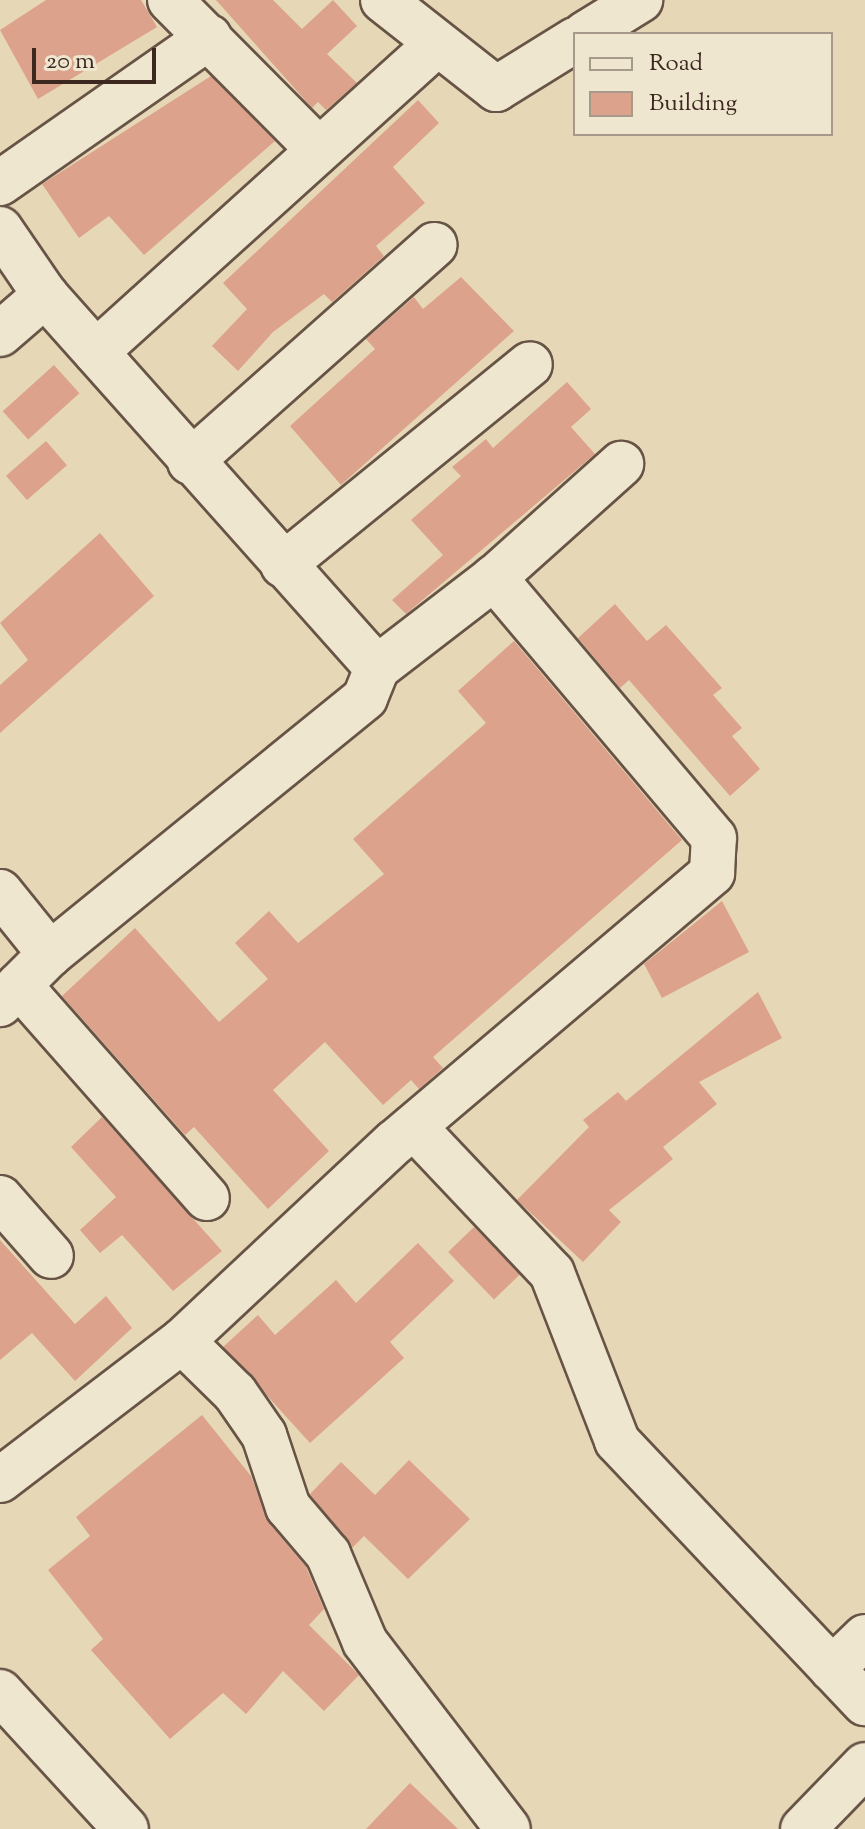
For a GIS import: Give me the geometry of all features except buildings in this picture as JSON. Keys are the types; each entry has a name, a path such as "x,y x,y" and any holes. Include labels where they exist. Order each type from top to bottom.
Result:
{"street":[{"path":"170,0 319,150"},
{"path":"588,32 640,0"},
{"path":"389,2 435,46 496,89 573,41"},
{"path":"0,183 209,37"},
{"path":"96,352 435,46"},
{"path":"0,229 45,295 190,462 377,668"},
{"path":"190,462 434,245"},
{"path":"0,334 45,295"},
{"path":"283,565 530,364"},
{"path":"207,1198 10,995 50,954 365,698 377,668 494,578 621,464"},
{"path":"5,1464 182,1341 415,1128 712,873 718,857 714,838 494,578"},
{"path":"0,892 50,954"},
{"path":"415,1128 552,1273 617,1441 865,1703"},
{"path":"0,1198 51,1256"},
{"path":"182,1341 235,1393 264,1435 282,1493 328,1554 365,1642 508,1829"},
{"path":"832,1669 865,1637"},
{"path":"0,1692 126,1829"},
{"path":"803,1829 865,1765"}]}
